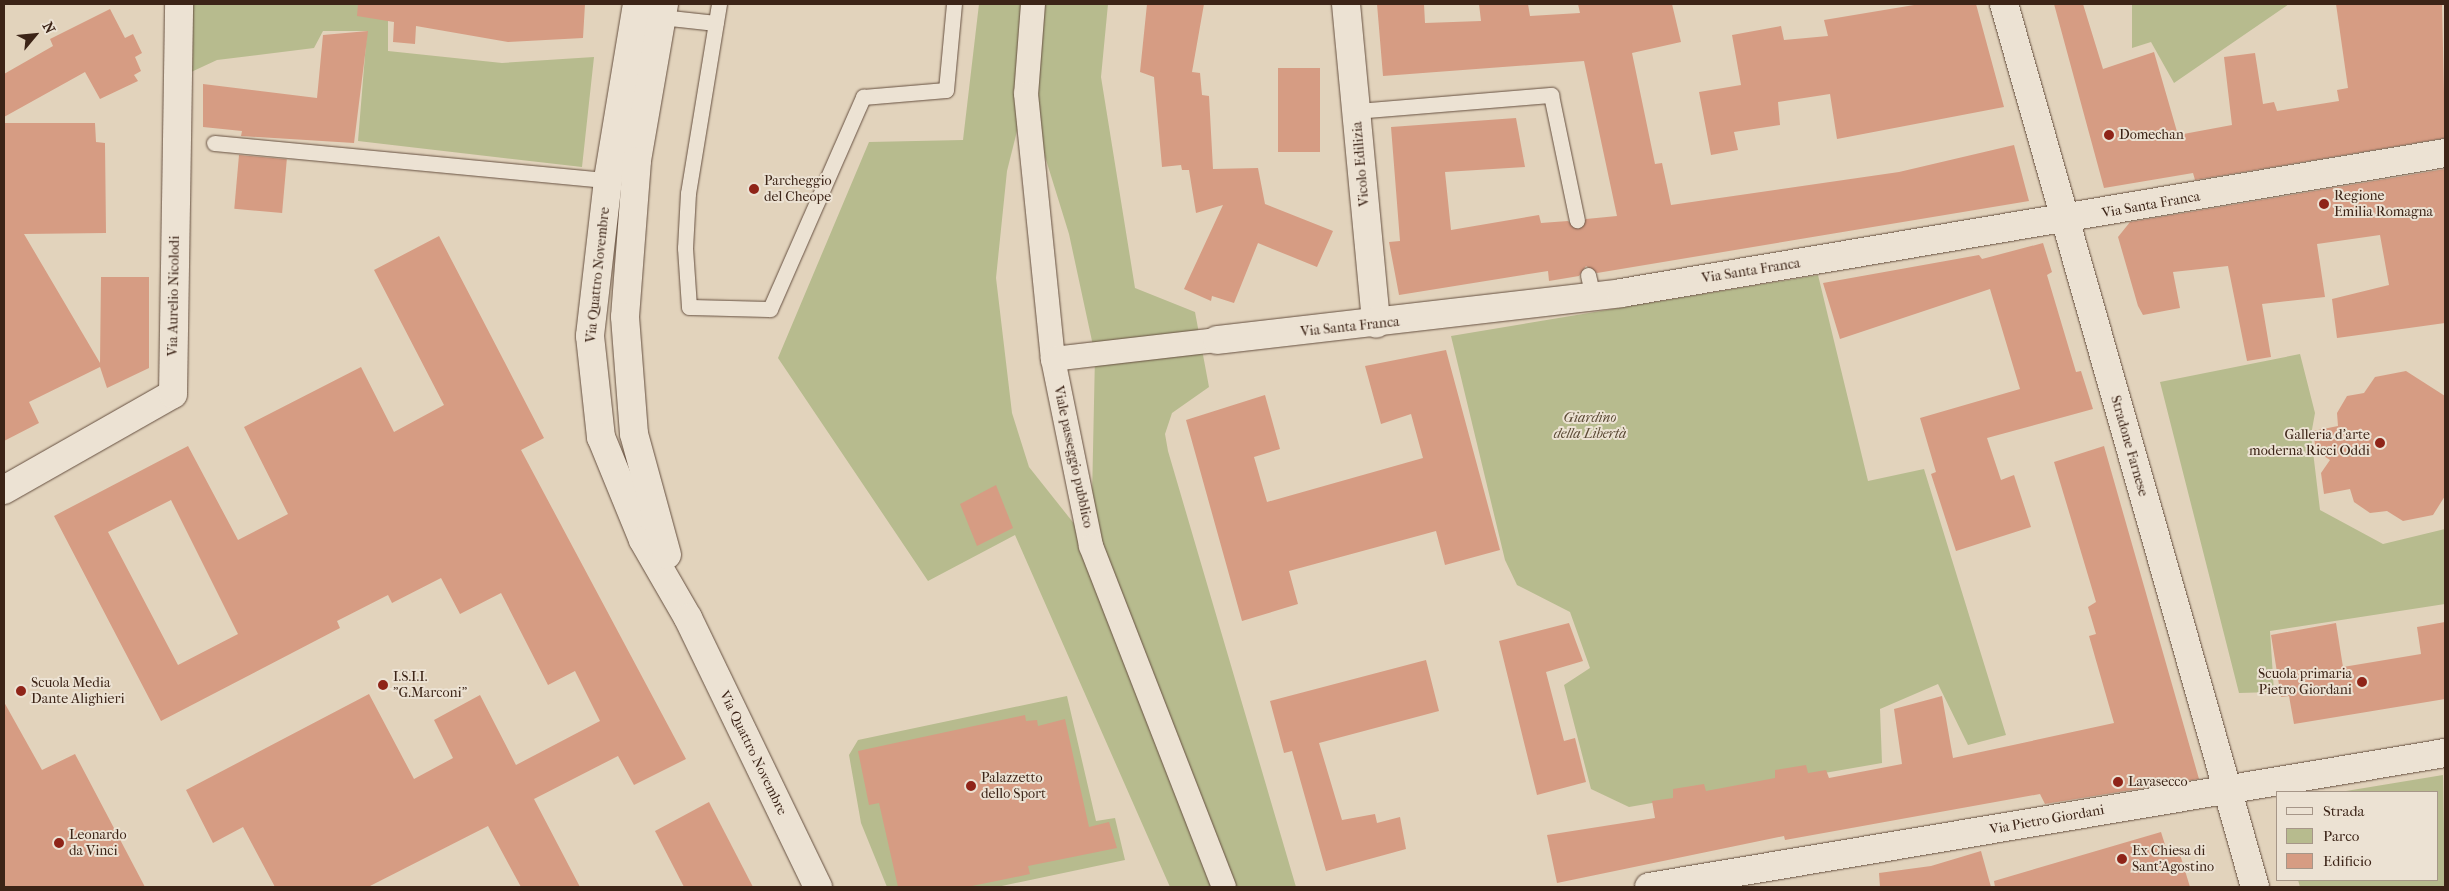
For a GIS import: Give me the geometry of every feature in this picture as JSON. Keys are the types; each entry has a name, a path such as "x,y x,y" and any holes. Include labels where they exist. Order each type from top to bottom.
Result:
{"street":[{"name":"Via Aurelio Nicolodi","path":"4,490 173,394 178,4"},
{"name":"Via Quattro Novembre","path":"637,4 608,180 590,336 596,413 624,500 688,618 818,887"},
{"name":"Viale passeggio pubblico","path":"1033,4 1026,94 1053,360 1091,546 1224,887"},
{"name":"Vicolo Edilizia","path":"1346,4 1376,324"},
{"name":"Stradone Farnese","path":"2004,4 2255,887"},
{"name":"Via Quattro Novembre","path":"663,10 627,243 628,398 649,502 688,618"},
{"path":"619,115 634,92 644,34 663,10"},
{"name":"Via Santa Franca","path":"1053,360 1217,340 1376,324 1591,285 2064,220 2445,153"},
{"path":"608,180 619,203 611,336 614,362 628,398"},
{"name":"Via Pietro Giordani","path":"1649,887 2445,753"}],"lane":[{"path":"719,4 688,194 685,248 689,307 770,309 863,97 946,90 954,4"},
{"path":"663,10 716,23"},
{"path":"1356,111 1551,95 1578,220"},
{"path":"214,143 608,180"}],"green space":[{"path":"189,4 388,4 388,51 502,63 594,57 582,167 358,141 367,31 323,31 314,48 217,60 189,73"},
{"path":"979,4 1108,4 1101,77 1135,288 1195,312 1209,387 1172,413 1165,434 1168,451 1296,887 1170,887 1015,535 928,581 778,358 869,142 963,140","holes":["1026,95 1069,234 1095,355 1091,545 1029,467 1012,413 996,278 1007,171"]},
{"path":"2132,4 2289,4 2174,83 2151,42 2132,48"},
{"name":"Giardino della Libertà","path":"1818,275 1868,481 1924,469 2006,735 1968,745 1938,684 1880,709 1882,763 1629,807 1591,789 1564,685 1590,668 1570,612 1517,585 1505,560 1451,336"},
{"path":"2300,354 2315,413 2311,435 2320,510 2383,544 2445,529 2445,604 2270,631 2274,692 2239,693 2160,382"},
{"name":"Palazzetto dello Sport","path":"1067,696 1096,821 1115,818 1125,860 997,887 887,887 861,823 849,755 858,740"},
{"path":"2443,775 2445,887 2300,887 2298,881 2439,881 2439,791 2346,791"}],"building":[{"path":"358,4 585,4 583,38 508,42 416,26 415,44 393,42 394,22 357,16"},
{"path":"1147,4 1204,4 1192,72 1200,73 1202,95 1209,96 1213,169 1258,168 1265,204 1333,231 1317,267 1258,243 1234,303 1212,296 1211,301 1184,289 1223,205 1196,213 1189,170 1182,170 1181,165 1162,167 1154,77 1140,72"},
{"path":"1377,4 1424,4 1425,23 1481,21 1479,4 1528,4 1530,16 1580,13 1578,4 1672,4 1681,42 1632,53 1655,164 1662,163 1671,205 1899,172 2014,145 2029,201 1597,273 1586,266 1579,276 1549,281 1548,271 1399,295 1389,242 1400,241 1391,127 1516,118 1525,167 1445,172 1451,230 1539,215 1541,223 1568,221 1578,229 1586,219 1617,216 1584,61 1383,76"},
{"path":"1920,4 1976,4 2004,107 1837,139 1830,94 1778,102 1780,125 1734,132 1738,150 1711,155 1699,92 1741,85 1732,35 1781,26 1784,40 1828,36 1824,20"},
{"path":"2054,4 2083,4 2103,69 2154,52 2178,135 2232,125 2224,57 2255,53 2263,104 2274,102 2277,111 2339,101 2337,90 2348,88 2336,4 2442,4 2445,138 2195,180 2193,173 2104,188"},
{"path":"110,9 125,38 133,34 142,53 135,57 141,71 134,75 138,81 100,99 85,72 4,117 4,74 53,46 50,39"},
{"path":"368,31 354,143 241,136 242,131 203,127 203,84 317,98 323,35"},
{"path":"1278,68 1320,68 1320,152 1278,152"},
{"path":"4,123 95,123 96,142 105,143 106,233 24,234 100,363 101,277 149,277 149,368 107,388 100,367 29,402 39,423 4,441"},
{"path":"239,155 287,159 282,213 234,209"},
{"path":"2445,169 2445,323 2337,338 2332,299 2389,285 2380,235 2317,244 2325,297 2262,304 2271,357 2247,361 2228,266 2173,272 2180,308 2143,315 2138,306 2118,237 2130,222"},
{"path":"439,236 544,438 521,450 686,759 634,785 618,756 534,799 580,887 521,887 488,826 368,887 275,887 243,827 213,843 186,790 369,694 414,779 453,758 434,720 480,695 516,765 600,721 575,671 548,685 501,593 460,614 441,578 392,603 388,595 337,621 340,628 161,721 54,516 188,446 238,540 288,514 244,427 361,367 394,432 444,405 374,270","holes":["171,500 238,634 178,665 108,532"]},
{"path":"2043,243 2052,272 2047,275 2076,372 2081,371 2093,409 1987,438 2001,480 2014,475 2031,527 1956,551 1931,474 1936,472 1920,418 2020,389 1990,289 1840,339 1823,283 1979,255 1982,259"},
{"path":"1446,350 1500,550 1445,565 1436,531 1289,571 1298,604 1242,621 1186,420 1265,395 1280,449 1254,457 1267,502 1423,458 1411,414 1381,424 1365,366"},
{"name":"Galleria d'arte moderna Ricci Oddi","path":"2406,371 2445,396 2445,496 2433,515 2403,521 2387,511 2370,513 2354,502 2350,489 2324,494 2321,473 2330,460 2316,451 2313,431 2338,426 2337,413 2347,396 2364,393 2375,377"},
{"path":"2104,446 2199,779 2045,804 2040,794 1785,840 1784,836 1557,883 1547,835 1655,818 1652,801 1673,798 1673,789 1704,784 1706,791 1775,778 1775,770 1806,765 1808,773 1826,770 1829,778 1902,764 1894,709 1942,696 1953,758 2114,723 2089,636 2096,634 2088,607 2096,602 2054,462"},
{"path":"996,485 1013,528 977,546 960,504"},
{"name":"Scuola primaria Pietro Giordani","path":"2445,622 2445,699 2294,724 2289,696 2281,697 2271,635 2336,623 2343,667 2421,654 2417,627"},
{"path":"1569,623 1583,661 1546,672 1564,741 1575,738 1586,782 1537,795 1499,641"},
{"path":"1426,660 1439,711 1319,743 1342,820 1375,814 1377,823 1400,817 1406,849 1326,871 1292,751 1284,753 1270,701"},
{"name":"Leonardo da Vinci","path":"4,702 42,770 75,754 145,887 4,887"},
{"name":"Palazzetto dello Sport","path":"1025,715 1026,721 1037,720 1038,726 1065,719 1089,827 1109,822 1117,848 1028,866 1030,874 967,887 898,887 879,803 869,805 858,751"},
{"path":"709,802 753,887 684,887 655,831"},
{"name":"Ex Chiesa di Sant'Agostino","path":"2161,832 2168,854 2179,851 2190,887 1995,887 1994,881"},
{"path":"1981,851 1991,887 1880,887 1879,873 1931,866"}],"place":[{"name":"Domechan","path":"2109,135"},
{"name":"Parcheggio del Cheope","path":"754,189"},
{"name":"Regione Emilia Romagna","path":"2324,204"},
{"name":"Galleria d'arte moderna Ricci Oddi","path":"2380,443"},
{"name":"Scuola primaria Pietro Giordani","path":"2362,682"},
{"name":"I.S.I.I. \"G.Marconi\"","path":"383,685"},
{"name":"Scuola Media Dante Alighieri","path":"21,691"},
{"name":"Lavasecco","path":"2118,782"},
{"name":"Palazzetto dello Sport","path":"971,786"},
{"name":"Leonardo da Vinci","path":"59,843"},
{"name":"Ex Chiesa di Sant'Agostino","path":"2122,859"}]}
